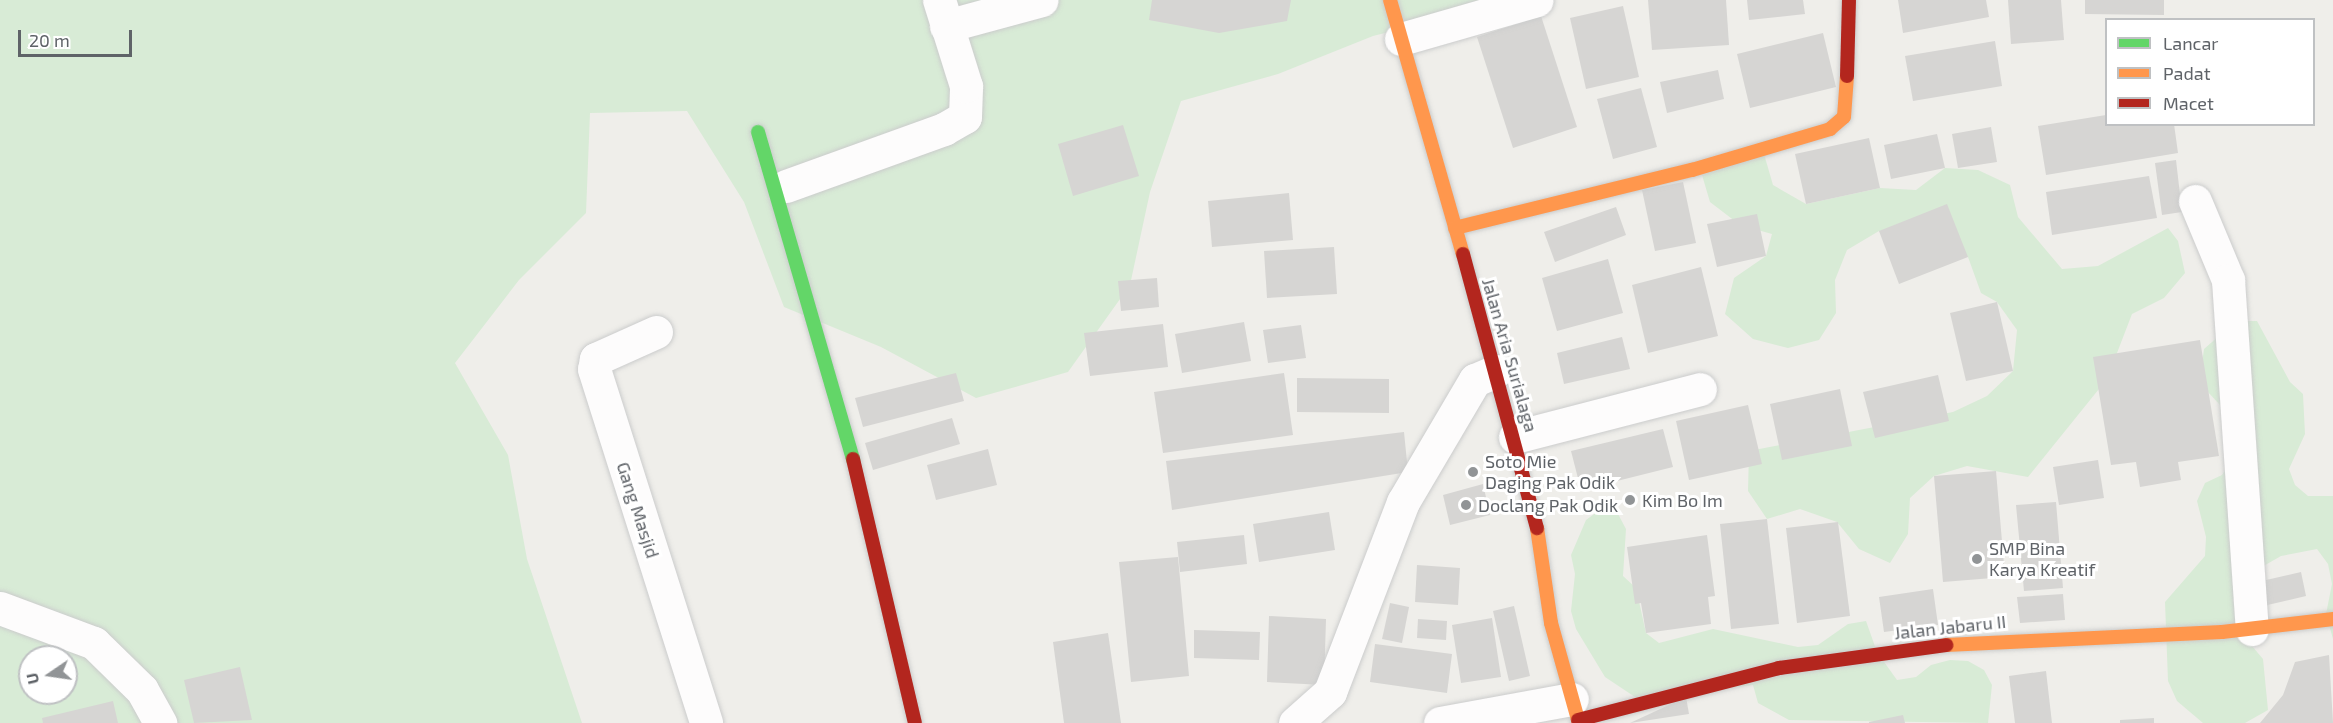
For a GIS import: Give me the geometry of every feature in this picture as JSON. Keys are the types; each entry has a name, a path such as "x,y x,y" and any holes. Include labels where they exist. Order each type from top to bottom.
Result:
{"street":[{"path":"786,186 944,129 964,117 966,86 943,13 1042,0"},
{"name":"Jalan Aria Surialaga","path":"1390,0 1533,499 1551,623 1576,714"},
{"path":"1401,39 1538,0"},
{"path":"1455,228 1692,170 1830,129 1844,117 1846,106 1849,0"},
{"path":"758,132 861,487 915,723"},
{"path":"2195,201 2228,280 2252,629"},
{"name":"Gang Masjid","path":"656,332 596,358 594,369 706,723"},
{"path":"1295,723 1330,692 1403,502 1475,380 1496,371"},
{"path":"1515,437 1700,389"},
{"path":"0,608 94,644 142,690 160,723"},
{"name":"Jalan Jabaru II","path":"1576,714 1779,668 1903,649 2006,639 2252,629 2333,619"},
{"path":"1440,723 1576,714"}],"green space":[{"path":"0,0 1517,0 1373,36 1278,74 1181,101 1150,192 1130,285 1068,372 976,398 881,347 784,307 744,202 687,111 590,113 586,213 519,280 455,363 508,455 527,559 582,723 0,723"},
{"path":"1764,154 1773,185 1806,204 1880,188 1916,190 1945,168 1978,170 2010,185 2018,217 2062,269 2098,266 2168,228 2178,241 2185,273 2164,298 2132,314 2107,379 2028,477 1967,466 1934,476 1910,498 1908,534 1890,563 1859,549 1837,522 1800,509 1767,519 1748,491 1749,451 1953,412 1987,396 2013,371 2017,330 1997,302 1981,293 1968,257 1948,237 1914,228 1879,231 1847,250 1835,280 1836,313 1819,340 1788,348 1753,339 1725,314 1734,278 1766,256 1772,234 1740,225 1710,202 1702,175"},
{"path":"2236,321 2257,321 2290,382 2303,394 2305,434 2289,469 2295,485 2308,496 2333,496 2333,639 2326,614 2332,584 2328,564 2317,549 2281,556 2253,572 2233,600 2241,633 2263,659 2268,710 2245,723 2203,723 2177,701 2168,681 2165,602 2205,556 2206,537 2197,501 2205,483 2222,475 2233,459 2221,406 2206,390 2201,370 2204,349"},
{"path":"1601,509 1618,514 1626,529 1623,576 1636,588 1646,633 1659,643 1713,629 1798,647 1818,645 1848,624 1866,621 1877,652 1897,680 1916,677 1931,665 1950,660 1968,661 1984,670 1992,685 1988,723 1789,720 1758,703 1753,685 1638,699 1605,677 1576,629 1571,611 1575,574 1571,555 1586,520"}],"building":[{"path":"1152,0 1291,0 1287,21 1219,33 1149,20"},
{"path":"1648,0 1726,0 1729,45 1652,50"},
{"path":"1747,0 1803,0 1805,14 1749,20"},
{"path":"1898,0 1986,0 1989,17 1903,33"},
{"path":"2008,0 2061,0 2064,40 2011,44"},
{"path":"2085,0 2164,0 2164,15 2085,14"},
{"path":"1623,6 1639,77 1586,89 1570,18"},
{"path":"1541,16 1577,127 1513,148 1477,37"},
{"path":"1823,33 1836,87 1750,108 1737,54"},
{"path":"1995,41 2002,86 1913,101 1905,56"},
{"path":"1718,70 1724,99 1667,113 1660,82"},
{"path":"1641,88 1657,147 1613,159 1597,99"},
{"path":"2105,115 2105,126 2174,126 2178,153 2046,175 2038,126"},
{"path":"1123,125 1139,176 1073,196 1058,144"},
{"path":"1991,127 1997,162 1958,168 1952,134"},
{"path":"1937,134 1945,168 1891,179 1884,145"},
{"path":"1869,138 1880,188 1806,204 1795,154"},
{"path":"2176,160 2182,212 2162,215 2155,163"},
{"path":"2149,176 2157,218 2052,235 2046,192"},
{"path":"1683,182 1696,243 1655,251 1642,190"},
{"path":"1289,193 1293,240 1212,247 1208,201"},
{"path":"1947,204 1968,257 1899,284 1879,231"},
{"path":"1616,207 1626,235 1555,262 1544,232"},
{"path":"1757,214 1766,256 1717,267 1707,224"},
{"path":"1334,247 1337,294 1267,298 1264,251"},
{"path":"1608,259 1623,313 1557,331 1542,278"},
{"path":"1701,267 1718,336 1648,353 1632,285"},
{"path":"1157,278 1159,307 1121,311 1118,281"},
{"path":"1997,302 2013,371 1966,381 1950,313"},
{"path":"1244,322 1251,361 1182,373 1175,334"},
{"path":"1163,324 1168,367 1090,376 1084,333"},
{"path":"1301,325 1306,358 1268,363 1263,330"},
{"path":"1622,337 1630,369 1564,384 1557,353"},
{"path":"2200,340 2219,456 2178,462 2181,480 2140,487 2136,462 2111,465 2093,357"},
{"path":"956,373 964,401 863,427 855,398"},
{"path":"1284,373 1293,435 1163,453 1154,392"},
{"path":"1938,375 1949,421 1875,438 1863,392"},
{"path":"1297,378 1389,379 1389,413 1297,412"},
{"path":"1840,389 1852,446 1782,460 1770,404"},
{"path":"1748,405 1762,464 1689,480 1676,421"},
{"path":"952,418 960,444 873,470 865,443"},
{"path":"1663,429 1673,467 1581,490 1571,451"},
{"path":"1404,432 1408,472 1172,510 1166,461"},
{"path":"988,449 997,485 936,500 927,465"},
{"path":"2098,460 2104,498 2059,505 2053,467"},
{"path":"1996,471 2005,577 1943,582 1934,476"},
{"name":"Doclang Pak Odik","path":"1483,484 1490,515 1450,525 1443,495"},
{"path":"2056,502 2063,588 2024,591 2016,505"},
{"path":"1329,512 1335,550 1259,562 1253,524"},
{"path":"1767,519 1779,624 1731,629 1720,524"},
{"path":"1838,522 1850,616 1797,623 1786,528"},
{"path":"1244,535 1247,564 1180,572 1177,542"},
{"path":"1707,535 1715,596 1708,597 1711,624 1646,633 1641,603 1635,604 1627,547"},
{"path":"1178,557 1189,676 1131,682 1119,562"},
{"path":"1417,565 1460,568 1458,605 1415,602"},
{"path":"2301,572 2306,596 2259,607 2253,583"},
{"path":"1933,589 1938,625 1884,632 1879,597"},
{"path":"2063,594 2065,620 2020,623 2017,597"},
{"path":"1390,603 1409,607 1402,643 1382,639"},
{"path":"1514,606 1530,676 1509,681 1493,611"},
{"path":"1269,616 1326,619 1324,685 1267,682"},
{"path":"1492,618 1501,677 1461,683 1452,625"},
{"path":"1418,619 1447,621 1446,640 1417,638"},
{"path":"1194,630 1260,632 1259,660 1194,658"},
{"path":"1108,633 1121,723 1064,723 1053,642"},
{"path":"1375,644 1452,654 1447,693 1370,682"},
{"path":"2329,655 2333,723 2260,723 2283,695 2295,662"},
{"path":"240,667 252,720 194,723 184,680"},
{"path":"2046,671 2052,723 2015,723 2009,676"},
{"path":"1686,697 1689,714 1630,723"},
{"path":"113,701 118,723 43,723 42,718"},
{"path":"1903,715 1905,723 1869,723 1869,722"},
{"path":"2154,718 2154,723 2120,723 2120,720"}],"traffic: fast":[{"path":"758,132 853,459"}],"traffic: slow":[{"path":"1390,0 1463,254"},
{"path":"1455,228 1692,170 1830,129 1844,117 1847,76"},
{"path":"1537,528 1551,623 1579,723"},
{"path":"1946,645 2222,632 2333,619"}],"traffic: jam":[{"path":"1847,76 1849,0"},
{"path":"1463,254 1537,528"},
{"path":"853,459 915,723"},
{"path":"1578,720 1779,668 1946,645"}],"place":[{"name":"Soto Mie Daging Pak Odik","path":"1473,472"},
{"name":"Kim Bo Im","path":"1630,500"},
{"name":"Doclang Pak Odik","path":"1466,505"},
{"name":"SMP Bina Karya Kreatif","path":"1977,559"}]}
